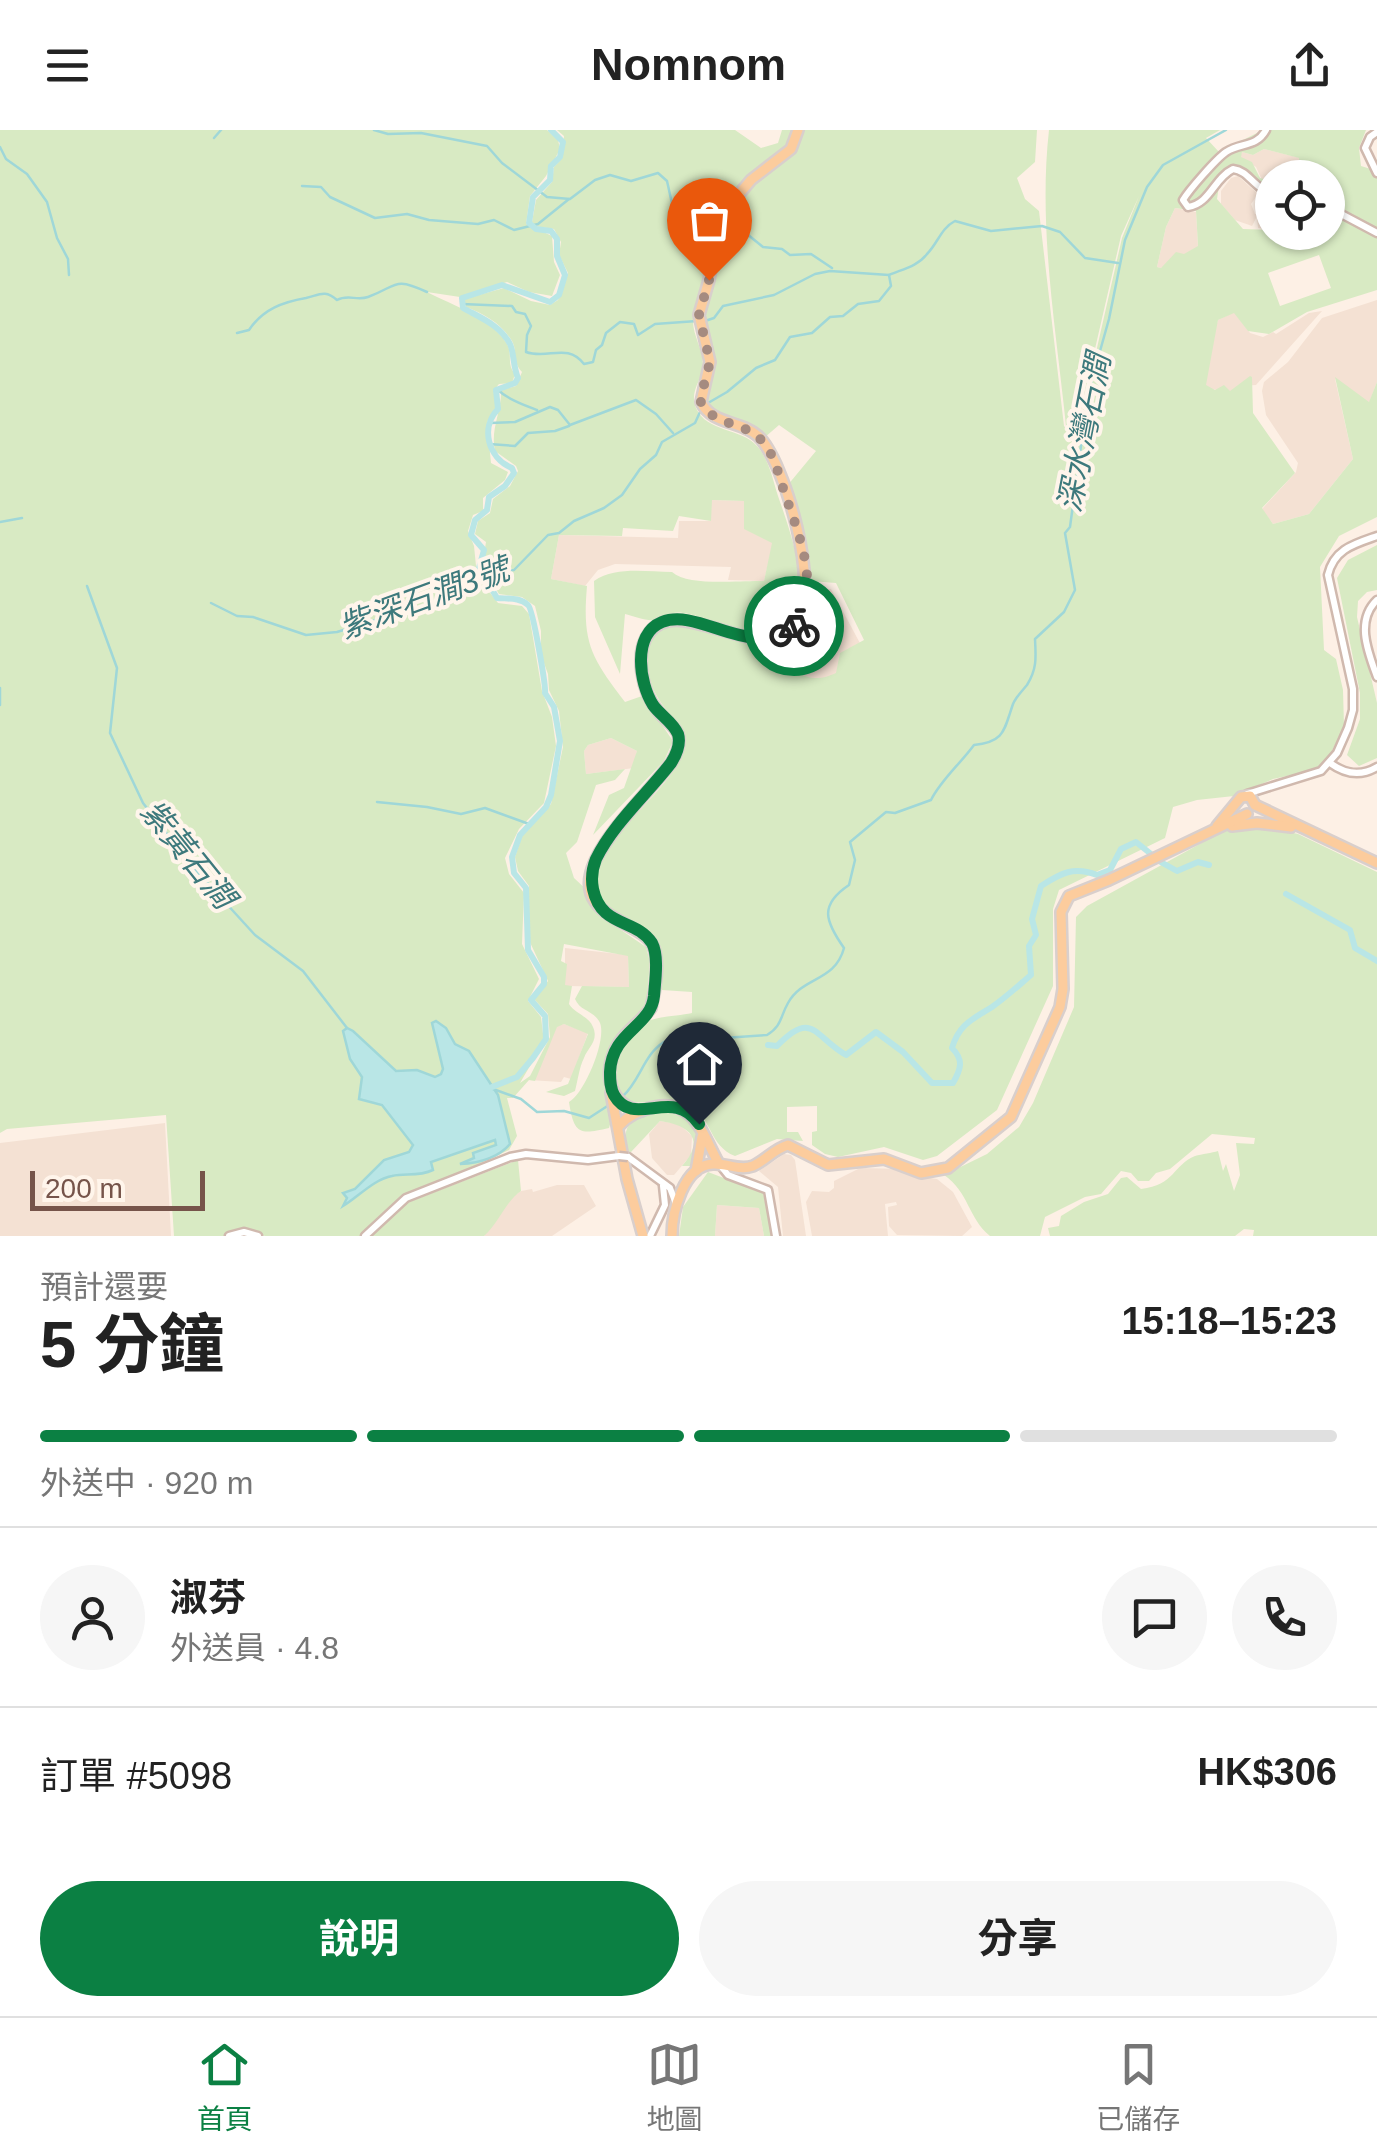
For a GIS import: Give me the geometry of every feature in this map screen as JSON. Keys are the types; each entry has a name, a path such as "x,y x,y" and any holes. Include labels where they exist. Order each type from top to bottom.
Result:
{"main road":[{"path":"649,1236 641,1224 628,1182 610,1086 611,1062 617,1045 652,1008 655,953 646,937 601,908 593,889 592,871 607,843 671,763 678,742 677,732 655,708 645,685 645,638 659,624 679,619 725,633 778,636 797,623 804,603 804,556 770,452 751,431 712,417 701,402 710,362 699,322 721,218 751,180 791,149 798,130"},
{"path":"1212,831 1240,799 1252,798 1252,808"},
{"path":"1240,799 1238,810 1252,808 1283,819 1377,862"},
{"path":"703,1162 748,1167 788,1145 833,1166 888,1160 921,1173 948,1168 1000,1128 1015,1109 1062,1000 1061,915 1067,898 1212,831 1252,808"},
{"path":"1212,831 1256,823 1308,831"},
{"path":"615,1101 642,1111"},
{"path":"619,1126 642,1111 663,1106 682,1108 694,1116 720,1164"},
{"path":"670,1234 676,1205 703,1162 702,1133"}],"street":[{"path":"1255,185 1235,168 1227,171 1198,204 1190,208 1183,200 1221,156 1233,148 1257,142 1266,130"},
{"path":"1377,132 1365,148 1377,174"},
{"path":"1345,215 1377,233"},
{"path":"1240,799 1312,776 1330,763 1340,745 1350,722 1354,696 1328,586 1328,569 1345,548 1377,536"},
{"path":"1377,600 1367,612 1364,624 1377,677"},
{"path":"1340,745 1341,764 1352,774"},
{"path":"1330,763 1352,774 1377,767"},
{"path":"1252,808 1260,795 1274,785"},
{"path":"365,1236 406,1198 504,1158 526,1154 574,1160 623,1156 673,1192 676,1205"},
{"path":"720,1164 728,1175 770,1192 776,1236"},
{"path":"649,1236 665,1205 663,1184"},
{"path":"229,1236 244,1232 258,1236"}],"shaded area":[{"path":"1264,149 1300,158 1255,160 1255,166 1240,157 1242,152 1253,155"},
{"path":"1238,176 1255,191 1252,226 1235,220 1221,204 1221,191 1231,178"},
{"path":"1175,208 1196,212 1198,247 1157,267 1166,227"},
{"path":"1377,300 1377,382 1369,403 1335,379 1353,459 1309,514 1273,524 1262,509 1296,472 1298,463 1266,415 1264,382 1288,362 1322,318"},
{"path":"1322,311 1256,385 1240,386 1235,393 1199,387 1218,320 1234,312 1250,333 1263,337 1276,334 1309,313"},
{"path":"711,500 745,501 773,543 764,581 728,580 731,567 615,564 598,570 585,586 551,579 559,535 678,538 679,521 711,521"},
{"path":"831,589 862,647 838,680 811,691 769,661 786,642 790,644 813,614 815,590"},
{"path":"611,738 637,751 634,768 586,774 584,751 588,745"},
{"path":"565,948 628,955 629,987 565,986"},
{"path":"564,1024 588,1033 571,1079 529,1080 557,1026"},
{"path":"660,1121 679,1124 692,1136 691,1155 674,1175 667,1175 652,1158 649,1134"},
{"path":"165,1123 171,1236 0,1236 0,1143"},
{"path":"784,1154 795,1160 806,1236 783,1236 778,1187 759,1171"},
{"path":"860,1168 903,1169 916,1176 937,1179 953,1192 972,1227 962,1236 897,1235 889,1226 888,1207 897,1205 896,1202 885,1204 888,1236 812,1236 806,1202 812,1191 829,1192 834,1181"},
{"path":"584,1185 596,1206 552,1236 484,1236 510,1198 521,1191"},
{"path":"717,1205 759,1208 764,1236 715,1236"}],"green space":[{"path":"0,130 547,130 558,140 560,149 530,196 526,224 552,236 554,262 560,275 552,296 529,292 507,282 460,297 427,292 471,314 501,335 515,374 512,383 499,384 494,390 496,407 487,422 491,463 508,472 505,480 483,498 483,511 473,515 468,531 477,576 498,603 522,606 529,614 556,746 544,803 519,829 505,858 509,874 524,893 522,944 539,979 528,1001 541,1017 544,1042 520,1083 530,1076 550,1037 548,1014 534,999 548,981 528,938 529,886 518,871 515,857 523,833 551,804 563,747 559,711 549,690 541,655 535,606 522,597 499,594 482,566 486,542 475,534 478,521 490,513 493,499 510,486 518,471 495,451 494,435 501,390 516,386 522,372 508,335 492,320 466,307 464,299 504,288 531,301 550,305 558,300 568,273 559,255 561,242 554,229 534,226 532,222 536,200 552,182 554,167 562,158 564,136 557,130 735,130 761,148 778,143 782,130 794,130 782,150 753,171 721,208 712,230 693,321 703,365 694,396 696,408 708,422 751,441 762,452 770,470 798,567 798,605 792,619 779,629 755,632 683,613 654,620 625,614 620,674 595,617 594,581 612,573 632,571 672,572 702,581 764,581 772,543 744,529 744,501 712,500 711,521 679,516 673,531 623,528 622,536 559,535 551,579 587,586 586,622 597,661 625,702 642,696 673,741 664,761 593,835 609,795 624,788 637,751 611,738 588,745 584,751 586,774 625,769 615,780 596,785 577,842 566,853 574,878 589,892 599,915 646,947 650,962 646,1007 615,1040 606,1062 609,1128 580,1130 571,1113 569,1102 581,1088 601,1039 599,1021 575,999 582,986 629,987 628,956 564,944 561,961 567,964 565,985 572,986 569,1004 591,1023 594,1032 575,1091 564,1096 546,1092 568,1084 588,1034 564,1024 557,1027 535,1081 529,1080 513,1098 507,1098 517,1136 509,1150 401,1200 360,1236 265,1236 246,1229 224,1236 174,1236 166,1115 7,1129 0,1133"},
{"path":"803,130 1037,130 1035,162 1017,178 1025,199 1039,211 1064,426 1076,440 1122,238 1139,196 1121,236 1077,427 1072,430 1066,426 1050,278 1046,204 1049,130 1220,130 1206,138 1219,152 1263,130 1366,130 1359,148 1361,166 1377,171 1377,290 1307,312 1269,334 1248,331 1234,313 1218,320 1206,385 1215,390 1224,385 1230,391 1252,377 1253,413 1295,473 1262,508 1273,524 1309,514 1353,459 1335,377 1369,402 1377,382 1377,517 1339,536 1320,567 1324,650 1336,659 1343,690 1344,726 1330,755 1315,770 1273,779 1234,796 1173,807 1165,838 1059,890 1053,909 1053,986 997,1110 937,1156 923,1160 884,1147 838,1157 825,1154 812,1145 812,1132 817,1131 817,1106 787,1107 787,1132 798,1132 803,1141 777,1139 735,1156 720,1146 697,1110 689,1105 628,1100 614,1084 617,1060 638,1028 651,1020 692,1013 692,992 662,990 659,985 660,947 655,940 645,929 610,910 597,886 600,865 611,844 664,783 678,764 684,745 679,728 652,686 647,657 652,639 659,630 670,626 752,641 784,638 789,645 777,649 774,662 818,678 836,673 840,653 864,640 836,583 811,581 809,555 787,486 816,451 779,425 764,438 710,409 706,398 714,358 705,315 726,224 749,187 796,148","holes":["1175,208 1196,211 1198,246 1184,254 1176,252 1161,268 1157,267 1166,227","1319,255 1331,288 1280,306 1268,273"]},
{"path":"1377,545 1377,590 1367,592 1358,601 1357,617 1377,703 1377,758 1359,766 1347,755 1360,719 1360,693 1337,578 1348,560"},
{"path":"1262,826 1298,834 1377,872 1377,1236 1253,1236 1254,1230 1244,1229 1235,1236 1050,1236 1048,1228 1059,1226 1061,1216 1108,1194 1121,1178 1127,1177 1141,1189 1152,1187 1198,1155 1218,1151 1234,1191 1240,1175 1236,1143 1254,1144 1255,1138 1212,1134 1149,1181 1138,1181 1131,1173 1121,1171 1101,1194 1085,1197 1045,1217 1040,1236 990,1236 959,1189 944,1175 987,1154 1019,1127 1033,1103 1074,1007 1076,917 1087,906 1227,829"},
{"path":"666,1111 693,1121 699,1129 693,1166 682,1166 693,1149 691,1135 671,1123 660,1121 631,1152 625,1151 629,1124 639,1116"},
{"path":"518,1160 521,1191 484,1236 368,1236 404,1204"},
{"path":"708,1172 763,1193 772,1236 764,1236 759,1208 717,1205 715,1236 679,1236 683,1207"}],"water":[{"path":"436,1021 446,1028 455,1044 469,1051 498,1095 510,1144 480,1161 460,1164 474,1158 473,1153 496,1145 495,1140 431,1162 433,1170 428,1172 385,1178 343,1206 347,1198 343,1193 355,1189 384,1160 409,1152 413,1145 382,1105 359,1099 362,1077 350,1059 343,1031 353,1031 396,1071 417,1070 435,1077 443,1069 432,1023"}],"waterway":[{"path":"214,138 221,130"},
{"path":"374,130 388,134 421,133 487,146 502,163 547,197 570,199 595,180 610,175 631,181 658,173 667,181 673,208 716,223"},
{"path":"492,1087 517,1077 546,1039 545,1016 531,1000 544,984 544,977 528,950 526,888 514,873 512,857 520,835 546,807 551,795 560,741 554,707 545,693 528,605 497,598 479,568 484,550 471,535 475,520 487,510 489,497 505,486 514,473 492,450 488,433 498,409 496,390 518,378 506,337 463,308 462,298 502,285 550,302 559,295 565,275 557,256 557,239 551,231 536,229 529,223 533,197 550,180 551,166 560,157 563,142 551,130"},
{"name":"深水灣石澗","path":"623,1096 664,1042 767,1035 775,1028 794,994 840,959 844,948 828,914 833,899 849,885 855,860 850,842 886,812 895,813 931,800 974,745 992,741 1002,733 1014,701 1033,674 1035,639 1064,612 1075,590 1065,533 1070,527 1088,394 1125,240 1147,187 1163,165 1226,130"},
{"path":"0,147 6,159 27,174 47,202 57,238 68,259 69,275"},
{"path":"302,186 321,187 330,197 375,218 407,214 478,224 494,220 514,230 538,224 569,199"},
{"name":"紫深石澗3號","path":"708,403 756,368 775,360 790,337 812,333 830,317 843,316 858,304 879,301 891,286 889,275 919,262 955,221 991,231 1042,226 1060,232 1085,258 1118,263"},
{"path":"723,225 747,234 763,247 782,249 790,255 811,254 832,268"},
{"path":"705,321 714,318 723,306 774,295 815,274 830,271 889,275"},
{"path":"237,333 249,330 274,308 318,294 337,300 364,298 396,284 427,292"},
{"path":"462,304 512,306 516,312 525,314 531,326 526,352 571,354 584,364 593,362 606,333 620,322 634,324 638,335 655,324 697,321"},
{"path":"497,389 537,410"},
{"path":"489,423 515,422 550,407 558,410 570,425 636,400 673,433"},
{"name":"紫深石澗3號","path":"211,603 237,616 253,617 306,635 337,632 373,621 391,613 398,603 412,602 435,590 459,592 473,584 476,575 514,570 548,535 559,533 622,495 640,469 656,455 662,442 695,423 700,412"},
{"path":"489,444 515,446 528,433 569,426"},
{"path":"0,522 22,518"},
{"name":"紫黃石澗","path":"87,586 117,668 110,733 143,803 192,866 255,935 303,971 347,1028"},
{"path":"0,688 0,705"},
{"path":"377,802 461,814 485,808 529,824"},
{"path":"768,1045 777,1046 798,1029 806,1028 846,1055 876,1032 903,1052 932,1083 953,1083 960,1065 952,1048 959,1033 1031,975 1029,946 1036,935 1032,919 1041,886 1068,872 1097,875 1110,870 1121,849 1136,842 1151,854"},
{"path":"1159,861 1177,871 1198,862 1209,865"},
{"path":"1286,894 1350,930 1355,948 1377,961"},
{"name":"深水灣石澗","path":"493,1089 521,1099 537,1112 564,1111 589,1118 612,1103"}],"way so far":[{"path":"709,280 699,315 710,362 700,400 712,417 755,434 772,456 806,564 804,603 794,626"}],"route":[{"path":"699,1124 678,1107 634,1110 621,1104 612,1092 610,1070 615,1049 652,1008 655,953 646,937 601,908 593,889 592,871 603,848 671,763 678,746 677,732 655,708 645,685 642,654 650,631 662,622 679,619 725,633 770,638 794,626"}]}
